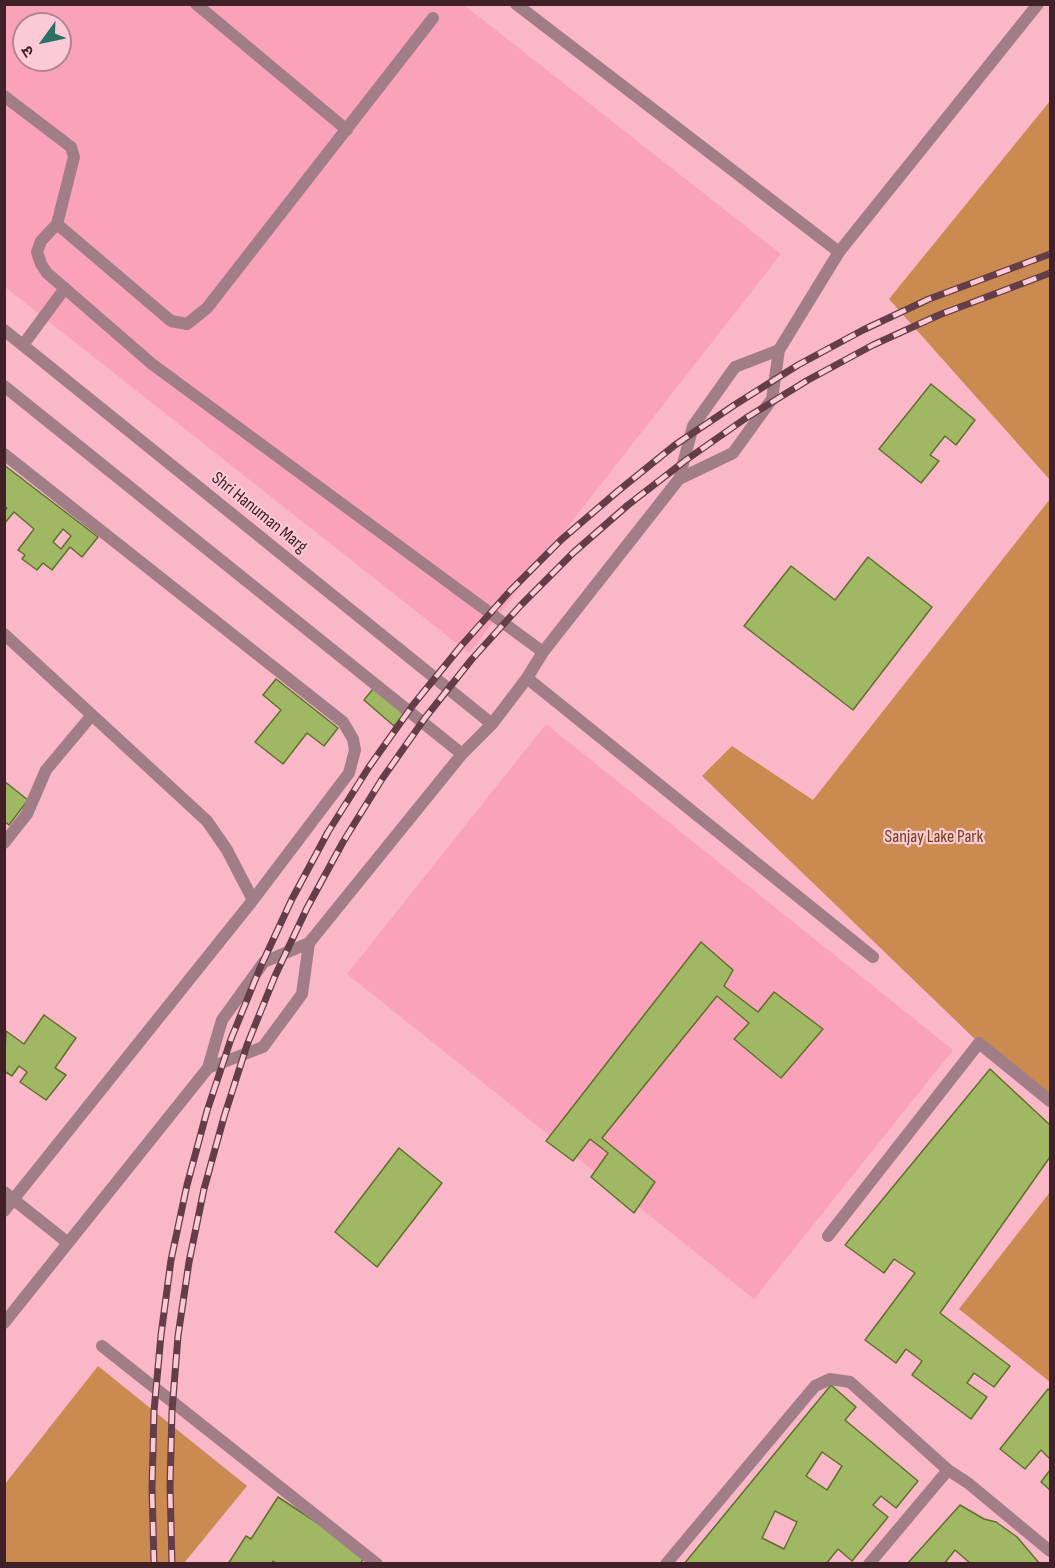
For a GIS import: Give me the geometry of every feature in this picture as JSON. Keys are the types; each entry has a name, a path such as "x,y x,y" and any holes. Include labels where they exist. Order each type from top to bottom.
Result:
{"street":[{"path":"196,4 347,130"},
{"path":"516,4 839,252"},
{"path":"679,479 733,453 772,399 779,350 839,252 1038,4"},
{"path":"57,224 171,321 188,324 207,308 433,18"},
{"path":"4,96 70,147 74,157 57,224 41,241 37,252 47,273 152,364 543,652"},
{"path":"23,345 65,288"},
{"name":"Shri Hanuman Marg","path":"4,330 492,724"},
{"path":"4,1323 208,1068 222,1020 264,962 309,943 462,754 492,724 527,678 543,652 679,479 693,426 735,368 779,350"},
{"path":"4,386 462,754"},
{"path":"4,454 343,722 349,730 355,750 349,773 254,900 9,1196 4,1211"},
{"path":"4,634 207,821 227,850 254,900"},
{"path":"527,678 873,957"},
{"path":"4,843 27,814 46,770 92,715"},
{"path":"208,1068 262,1047 302,994 309,943"},
{"path":"828,1236 979,1043 1050,1101"},
{"path":"9,1196 68,1242"},
{"path":"102,1346 377,1563"},
{"path":"666,1563 815,1386 830,1379 850,1382 948,1470 968,1483 1050,1551"},
{"path":"869,1563 948,1470"}],"shaded area":[{"path":"4,5 464,5 781,254 469,653 5,287"},
{"path":"546,724 953,1050 754,1299 347,974"}],"green space":[{"path":"1050,101 1050,480 889,299"},
{"name":"Sanjay Lake Park","path":"1050,499 1050,1103 979,1043 702,776 732,746 813,800"},
{"path":"1050,1192 1050,1382 959,1309"},
{"path":"98,1366 247,1486 184,1563 5,1563 5,1484"}],"building":[{"path":"931,384 975,420 956,445 945,436 930,455 939,461 921,483 879,449"},
{"path":"4,465 98,537 82,557 70,547 52,570 43,563 37,570 22,559 25,555 18,550 34,529 14,512 4,524 4,511 7,508 4,506","holes":["63,529 71,536 61,549 53,542"]},
{"path":"868,557 932,607 853,710 744,626 791,566 835,600"},
{"path":"276,679 338,728 324,746 307,733 283,764 255,742 281,710 263,695"},
{"path":"377,684 408,710 394,726 364,700"},
{"path":"4,781 28,800 9,825 4,821"},
{"path":"701,942 733,970 724,986 758,1012 774,992 823,1029 781,1078 734,1039 749,1023 717,996 602,1138 655,1182 634,1213 591,1177 608,1153 590,1139 573,1161 546,1141"},
{"path":"44,1015 76,1038 55,1068 66,1075 46,1100 20,1082 27,1072 19,1066 12,1076 4,1071 6,1031 24,1044"},
{"path":"990,1069 1050,1125 1050,1157 940,1313 1010,1366 994,1387 974,1373 967,1383 987,1397 971,1419 912,1375 922,1361 906,1349 896,1363 865,1340 915,1273 894,1259 884,1273 845,1245"},
{"path":"399,1148 442,1183 377,1267 335,1232"},
{"path":"831,1385 856,1407 845,1420 918,1481 896,1508 881,1496 873,1505 888,1517 852,1561 838,1549 826,1564 684,1564","holes":["822,1452 842,1466 827,1490 806,1476","775,1511 797,1522 784,1549 762,1538"]},
{"path":"1048,1389 1050,1391 1050,1459 1041,1450 1025,1469 1000,1449"},
{"path":"1050,1470 1050,1490 1041,1482"},
{"path":"278,1497 366,1555 360,1564 277,1564 273,1561 272,1564 228,1564 246,1536 251,1539"},
{"path":"960,1505 984,1519 996,1522 1017,1537 1040,1564 971,1564 955,1550 944,1564 907,1564"}],"railway":[{"path":"154,1564 152,1488 154,1411 171,1260 187,1185 207,1111 231,1039 260,968 292,899 328,832 369,767 413,705 510,591 562,539 675,445 798,365 863,330 929,299 1050,254"},
{"path":"172,1564 170,1486 172,1411 178,1336 189,1262 204,1189 247,1045 275,976 307,908 343,842 382,779 425,718 472,659 521,605 573,553 628,505 686,460 746,418 808,380 873,345 939,315 1050,273"}]}
